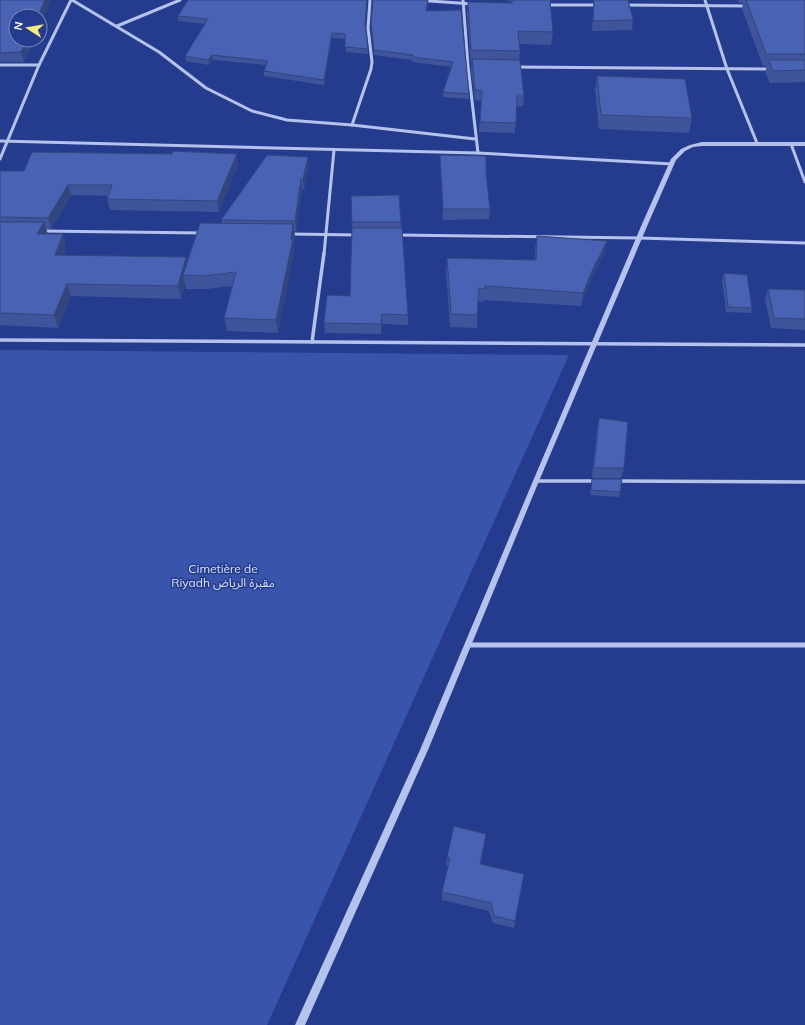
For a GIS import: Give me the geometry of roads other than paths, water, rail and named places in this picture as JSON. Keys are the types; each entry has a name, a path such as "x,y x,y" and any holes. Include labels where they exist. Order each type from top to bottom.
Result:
{"street":[{"path":"0,159 39,66 71,0 159,52 206,88 252,111 287,120 352,125 475,139"},
{"path":"117,26 180,0"},
{"path":"352,125 371,69 372,62 368,28 370,0"},
{"path":"415,0 479,4"},
{"path":"705,0 727,69 757,143"},
{"path":"463,2 475,139 478,153"},
{"path":"542,4 605,5"},
{"path":"621,5 752,6"},
{"path":"0,65 39,66"},
{"path":"468,66 476,66"},
{"path":"515,67 774,69"},
{"path":"0,141 478,153 672,164"},
{"path":"300,1025 424,750 536,481 674,159 683,150 692,146 712,143 805,144"},
{"path":"791,144 805,182"},
{"path":"312,342 327,234 334,150"},
{"path":"40,231 207,233"},
{"path":"287,234 366,235"},
{"path":"397,235 639,238 805,243"},
{"path":"0,340 594,345 805,345"},
{"path":"536,481 599,481"},
{"path":"607,481 805,482"},
{"path":"468,645 805,645"}],"park label":[{"name":"Cimetière de Riyadh مقبرة الرياض","path":"223,576"}]}
